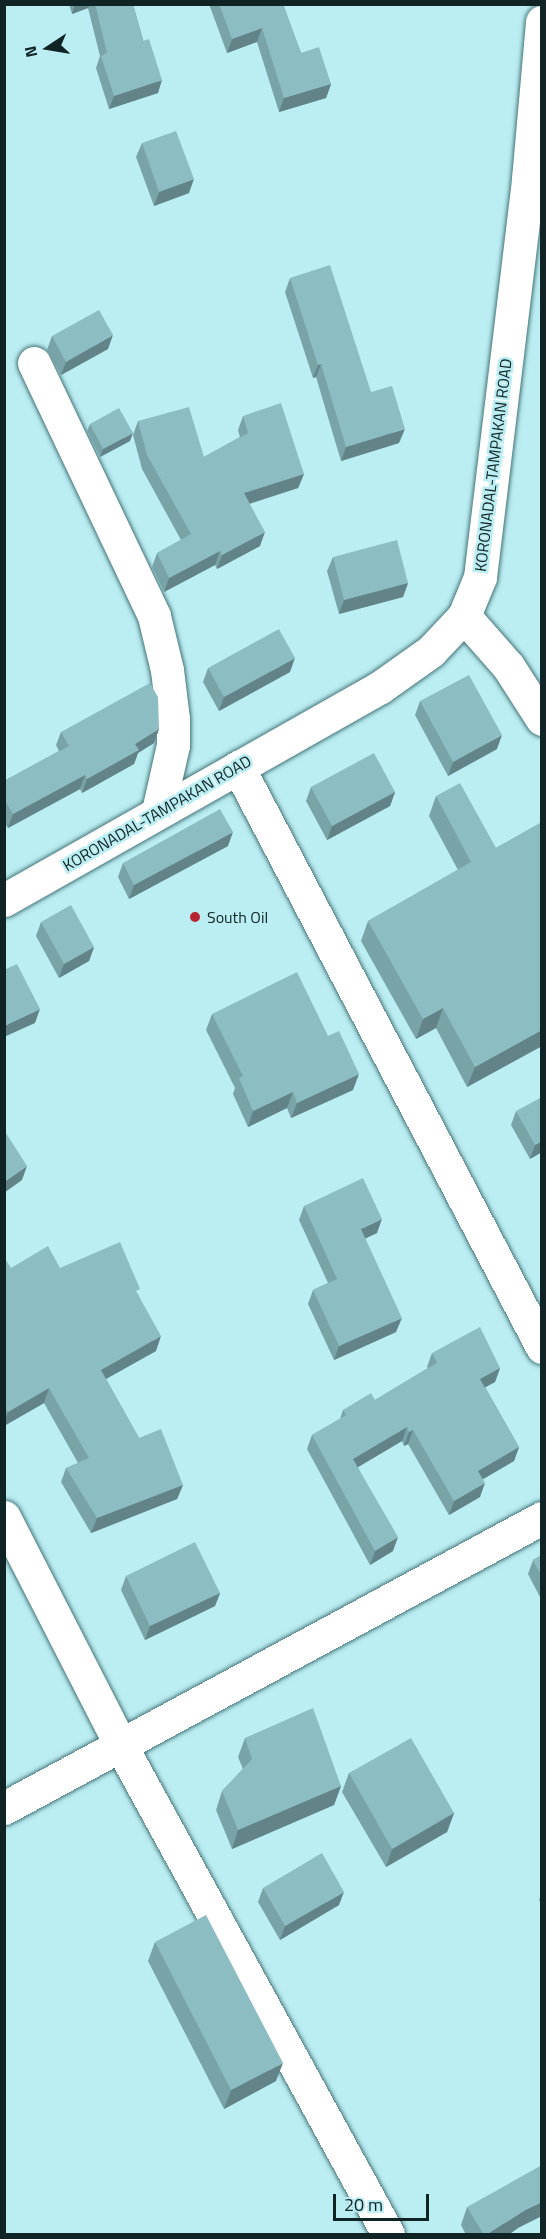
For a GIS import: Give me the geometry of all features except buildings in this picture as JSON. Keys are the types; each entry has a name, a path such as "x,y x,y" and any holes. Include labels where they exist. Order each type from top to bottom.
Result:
{"street":[{"name":"KORONADAL-TAMPAKAN ROAD","path":"4,900 158,811 380,688 431,651 464,616 480,577 535,177 542,22"},
{"path":"34,363 154,616 167,670 173,719 172,745 158,811"},
{"path":"464,616 508,666 542,719"},
{"path":"238,767 542,1347"},
{"path":"4,1517 121,1746 388,2235"},
{"path":"4,1808 542,1518"}],"place":[{"name":"South Oil","path":"195,917"}]}
